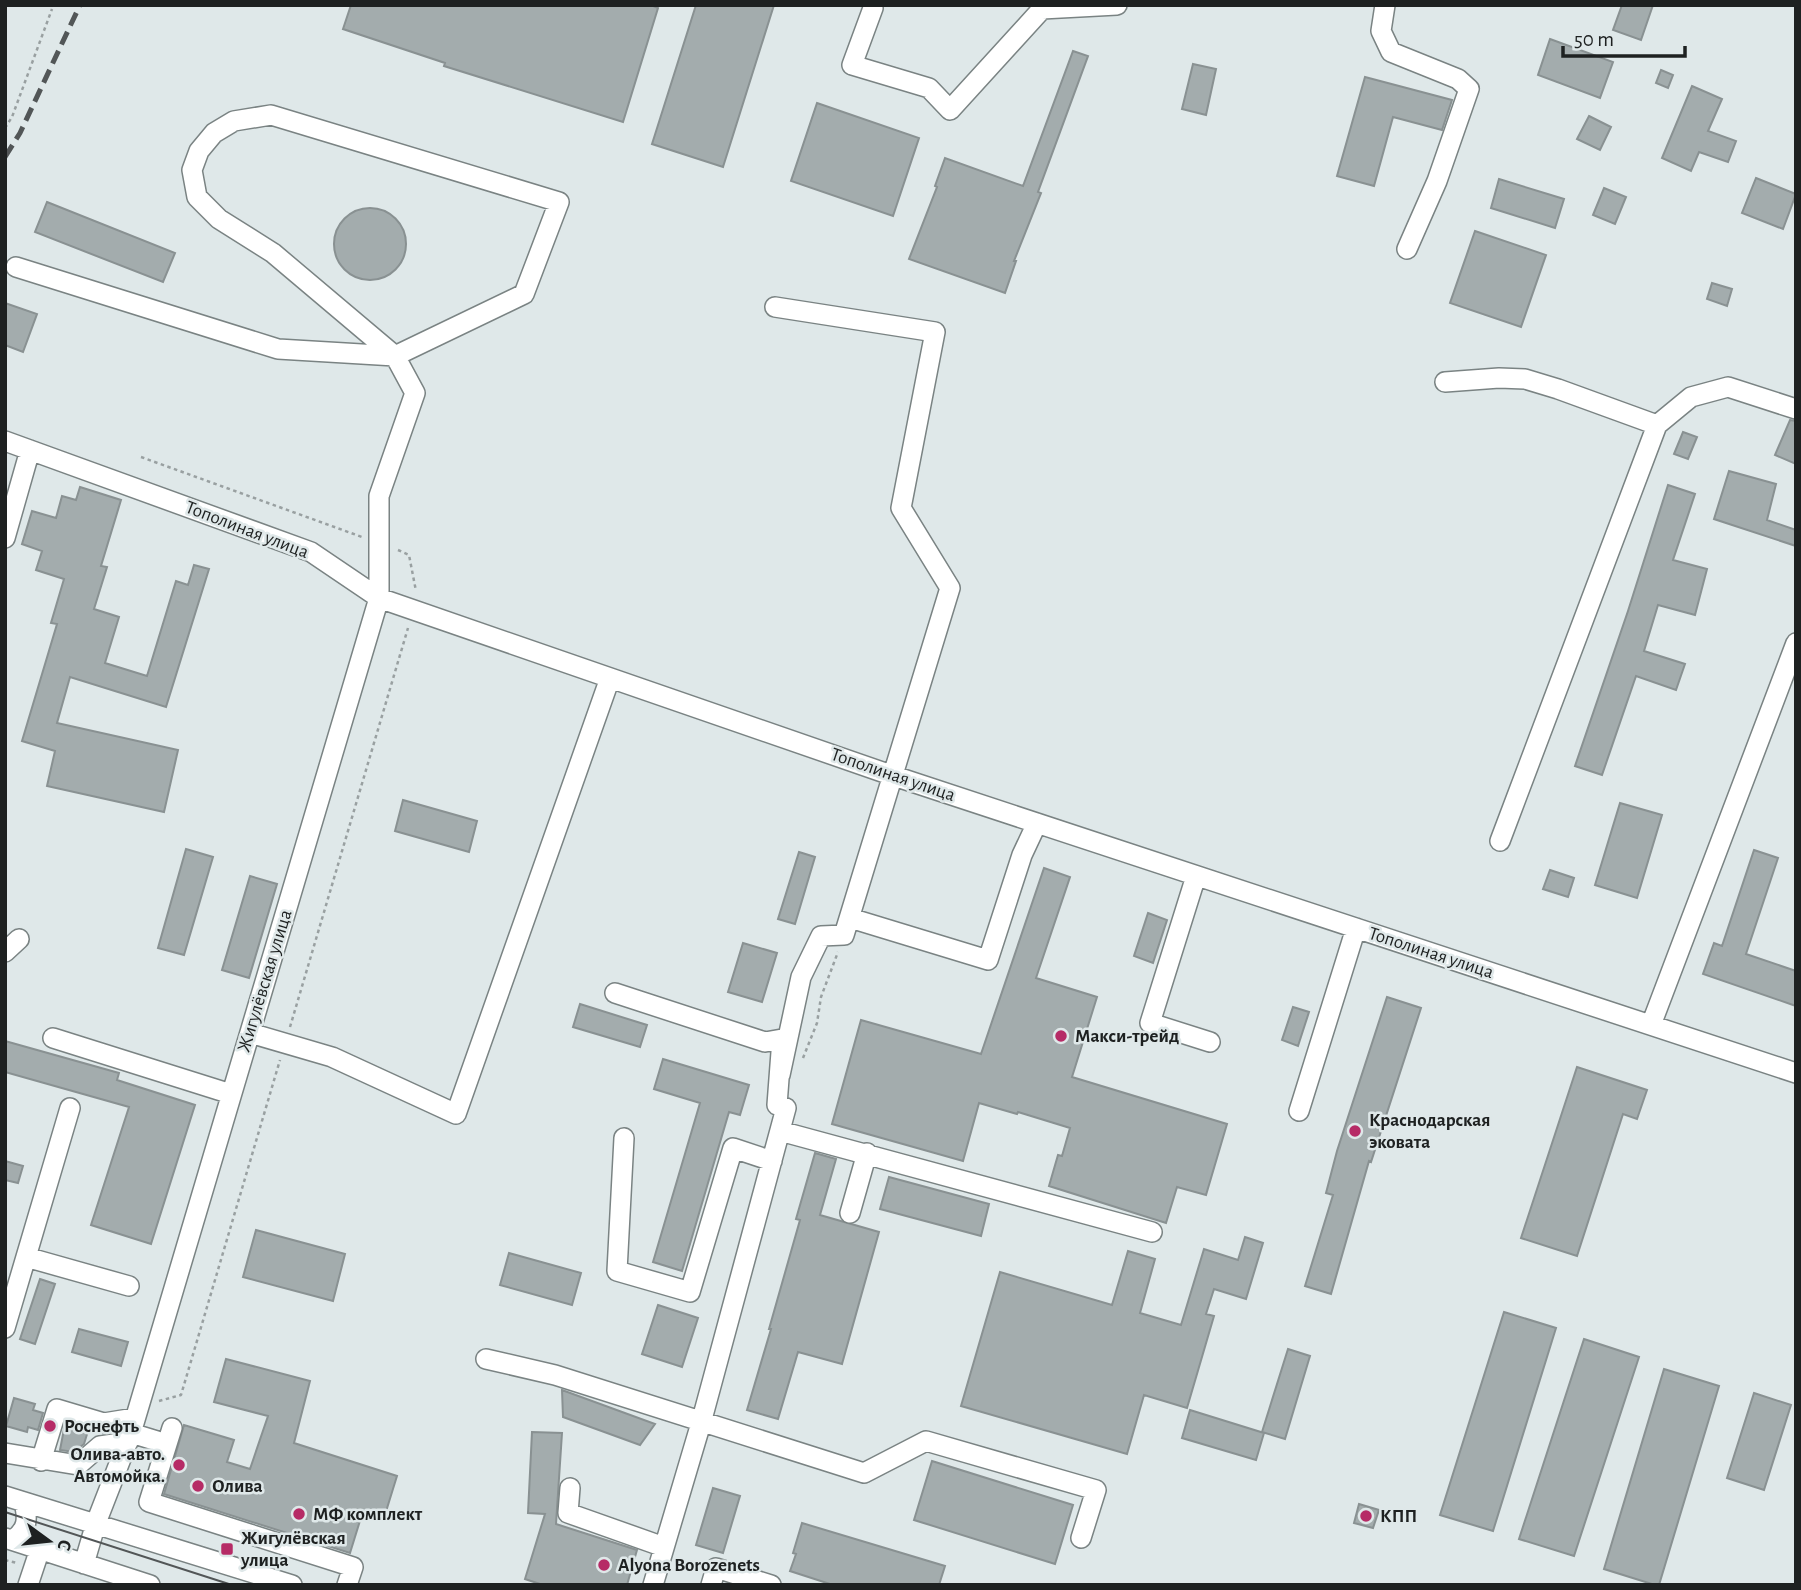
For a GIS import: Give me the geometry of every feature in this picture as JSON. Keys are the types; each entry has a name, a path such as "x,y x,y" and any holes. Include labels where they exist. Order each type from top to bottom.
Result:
{"street":[{"path":"873,8 852,65 929,88 950,110 1042,9 1116,5"},
{"path":"1385,5 1381,31 1391,52 1458,79 1469,89 1437,181 1407,249"},
{"path":"16,267 278,349 395,356 524,294 559,202 271,115 234,121 214,133 199,151 192,170 197,197 219,219 272,253 395,356"},
{"path":"775,307 935,332 901,508 950,588 847,927"},
{"name":"Жигулёвская улица","path":"106,1526 131,1431 379,598 379,496 415,393 395,356"},
{"path":"1445,382 1525,379 1657,425"},
{"path":"1500,841 1657,425 1691,397 1728,387 1796,409"},
{"name":"Тополиная улица","path":"5,441 311,552 379,598 891,775 1796,1073"},
{"path":"5,538 30,450"},
{"path":"1651,1026 1796,643"},
{"path":"250,1033 332,1057 456,1114 610,678"},
{"path":"780,1074 801,977 821,936 847,927 988,960 1022,855 1037,823"},
{"path":"1196,876 1150,1023 1210,1042"},
{"path":"1299,1111 1356,928"},
{"path":"615,993 765,1042 782,1039 777,1105 786,1108 701,1423 653,1585"},
{"path":"52,1038 231,1094"},
{"path":"5,1328 70,1108"},
{"path":"780,1131 1152,1232"},
{"path":"624,1138 617,1271 690,1293 733,1148 772,1161"},
{"path":"850,1213 867,1153"},
{"path":"26,1257 129,1286"},
{"path":"486,1359 555,1375 864,1473 926,1441 1096,1490 1081,1538"},
{"path":"41,1461 57,1409 131,1431 169,1436 149,1502 353,1567 347,1585"},
{"path":"5,1453 78,1465 100,1446 131,1431"},
{"path":"570,1488 568,1513 664,1547"},
{"path":"15,1499 292,1585"},
{"path":"9,1539 22,1533 27,1523 15,1499"},
{"path":"83,1564 106,1526"},
{"path":"106,1526 100,1560 106,1572"},
{"path":"9,1539 128,1581 150,1585"},
{"path":"28,1585 40,1549"},
{"path":"711,1585 716,1568 771,1585"}],"path":[{"path":"5,128 12,117 52,9"},
{"path":"802,1064 817,1023 821,997 847,927"}],"building":[{"path":"351,5 651,5 658,8 623,122 444,66 445,63 343,29"},
{"path":"696,5 774,5 723,167 652,144"},
{"path":"1622,5 1653,5 1641,40 1613,30"},
{"path":"1550,39 1613,62 1600,98 1538,75"},
{"path":"1073,51 1088,56 1038,192 1041,193 1014,261 1005,293 909,259 937,187 935,186 945,158 1023,186"},
{"path":"1193,64 1216,69 1206,115 1182,109"},
{"path":"1661,70 1673,75 1668,88 1656,83"},
{"path":"1365,77 1452,100 1442,130 1393,117 1374,186 1337,176"},
{"path":"1692,86 1722,99 1708,131 1736,141 1728,162 1699,152 1691,171 1662,158"},
{"path":"817,103 919,138 893,216 791,181"},
{"path":"1589,116 1611,127 1600,150 1577,139"},
{"path":"1756,178 1796,194 1783,229 1742,213"},
{"path":"1499,179 1564,199 1555,228 1491,208"},
{"path":"1604,188 1626,197 1615,224 1593,215"},
{"path":"47,202 175,253 163,282 35,232"},
{"path":"370,208 390,214 400,224 406,244 400,264 390,274 370,280 350,274 340,264 334,244 340,224 350,214"},
{"path":"1475,231 1546,255 1521,327 1450,303"},
{"path":"1712,283 1732,289 1727,306 1707,299"},
{"path":"5,303 37,314 23,352 5,345"},
{"path":"1790,420 1796,421 1796,464 1775,455"},
{"path":"1683,432 1697,437 1688,459 1674,454"},
{"path":"1729,471 1776,484 1767,520 1796,530 1796,546 1714,519"},
{"path":"1668,485 1695,494 1673,560 1707,569 1695,615 1658,605 1644,651 1685,664 1676,690 1636,676 1602,775 1575,766"},
{"path":"80,487 121,500 101,566 107,567 94,609 119,617 105,663 147,676 176,581 188,585 194,565 209,569 166,707 70,677 57,723 178,750 164,812 47,786 55,751 22,741 57,624 51,623 64,579 36,570 42,551 22,544 32,511 56,518 62,496 76,500"},
{"path":"403,800 477,821 469,852 395,831"},
{"path":"1620,803 1662,815 1637,898 1595,885"},
{"path":"186,849 213,857 184,955 158,948"},
{"path":"1754,850 1778,858 1746,954 1796,971 1796,1006 1703,974 1714,943 1722,946"},
{"path":"799,852 815,857 795,924 778,919"},
{"path":"1044,868 1070,877 1036,978 1097,997 1072,1077 1227,1124 1206,1195 1177,1187 1166,1223 1049,1186 1070,1128 1018,1112 1017,1114 979,1103 963,1161 832,1124 861,1020 981,1054"},
{"path":"1550,870 1574,878 1568,897 1543,889"},
{"path":"250,876 277,884 249,978 222,970"},
{"path":"1148,913 1167,920 1153,963 1134,956"},
{"path":"743,943 777,953 762,1002 728,992"},
{"path":"1387,997 1421,1008 1371,1162 1369,1161 1331,1294 1305,1286 1333,1195 1326,1193 1337,1151"},
{"path":"580,1004 647,1025 640,1047 573,1027"},
{"path":"1293,1007 1309,1012 1298,1046 1282,1040"},
{"path":"5,1041 119,1073 117,1080 195,1105 151,1244 91,1225 129,1107 5,1072"},
{"path":"663,1059 749,1085 740,1115 729,1112 682,1271 653,1262 700,1103 654,1089"},
{"path":"1577,1067 1647,1090 1637,1119 1623,1114 1577,1256 1521,1238"},
{"path":"815,1153 836,1159 820,1215 879,1232 842,1364 798,1352 778,1419 747,1410 800,1220 796,1219"},
{"path":"5,1161 23,1166 18,1183 5,1180"},
{"path":"889,1177 989,1204 981,1236 880,1209"},
{"path":"256,1230 345,1254 333,1301 243,1277"},
{"path":"1245,1237 1263,1243 1246,1299 1214,1289 1206,1314 1214,1316 1187,1408 1144,1395 1127,1454 961,1406 1000,1272 1112,1305 1128,1251 1155,1259 1140,1313 1181,1325 1204,1249 1238,1260"},
{"path":"509,1253 581,1273 572,1305 500,1285"},
{"path":"40,1279 55,1284 35,1344 20,1339"},
{"path":"658,1305 698,1318 682,1367 642,1354"},
{"path":"1504,1312 1556,1328 1493,1531 1440,1515"},
{"path":"79,1329 128,1342 121,1366 72,1352"},
{"path":"1584,1339 1639,1357 1574,1556 1519,1539"},
{"path":"1288,1349 1310,1356 1285,1439 1262,1432"},
{"path":"226,1359 310,1381 294,1443 397,1476 384,1518 363,1511 350,1553 164,1494 184,1425 234,1440 227,1462 250,1469 268,1416 214,1402"},
{"path":"1664,1369 1719,1386 1659,1585 1655,1585 1604,1569"},
{"path":"562,1390 655,1424 640,1445 563,1417"},
{"path":"1754,1393 1791,1405 1764,1490 1727,1478"},
{"path":"14,1398 35,1404 33,1410 43,1413 38,1430 28,1427 27,1432 6,1426"},
{"path":"1190,1410 1264,1433 1256,1460 1182,1438"},
{"path":"65,1424 88,1431 84,1444 74,1452 60,1450"},
{"path":"532,1432 562,1433 556,1524 637,1550 627,1585 543,1585 525,1579 545,1514 528,1513"},
{"path":"932,1461 1073,1505 1055,1564 914,1520"},
{"path":"713,1488 740,1496 723,1553 696,1545"},
{"name":"КПП","path":"1359,1504 1379,1510 1373,1528 1354,1523"},
{"path":"802,1523 945,1566 939,1585 833,1585 790,1571"}],"tram line":[{"path":"5,1512 232,1585"}],"railway":[{"path":"5,157 20,133 80,5"}],"place":[{"name":"Макси-трейд","path":"1061,1036"},
{"name":"Краснодарская эковата","path":"1355,1131"},
{"name":"Роснефть","path":"50,1426"},
{"name":"Олива-авто. Автомойка.","path":"179,1465"},
{"name":"Олива","path":"198,1486"},
{"name":"МФ комплект","path":"299,1514"},
{"name":"КПП","path":"1366,1516"},
{"name":"Жигулёвская улица","path":"227,1549"},
{"name":"Alyona Borozenets","path":"604,1565"}]}
